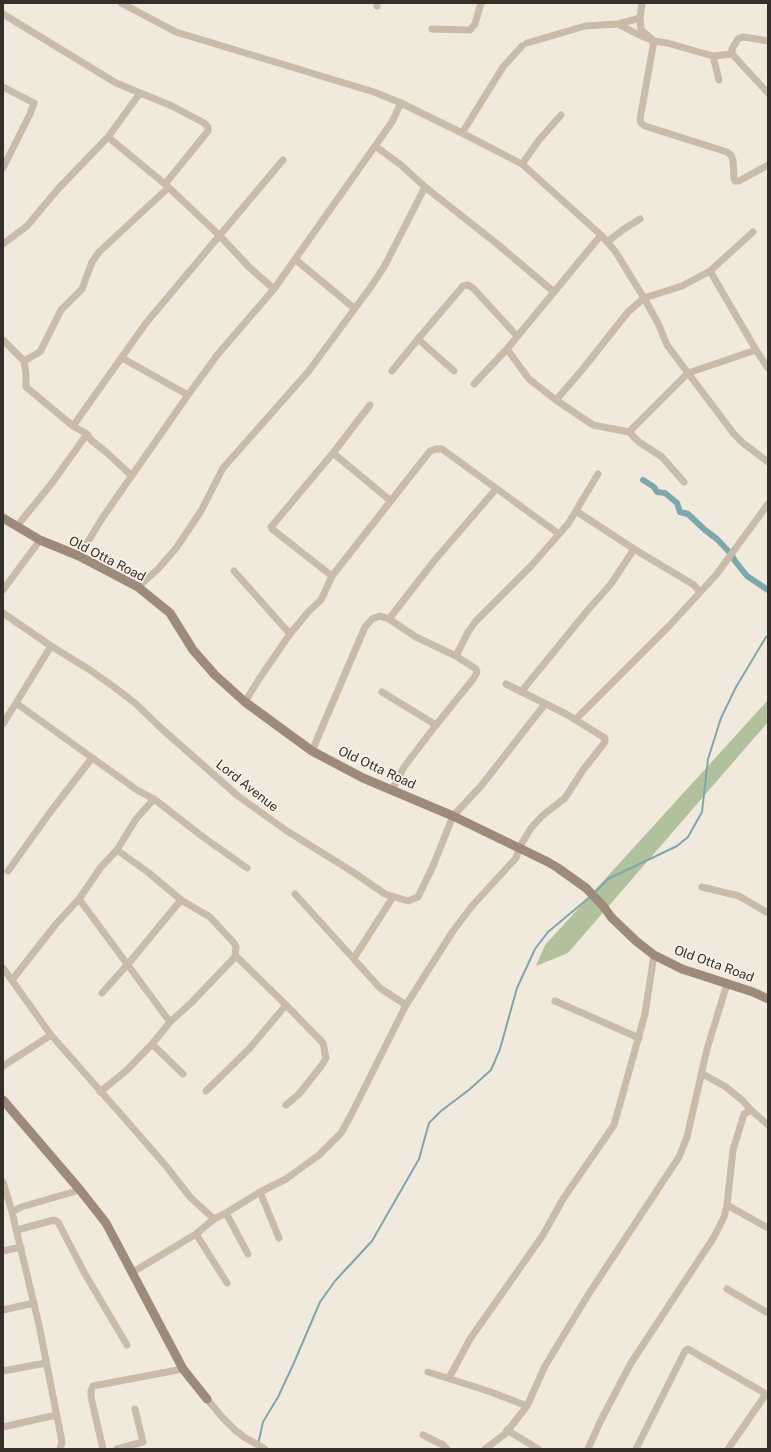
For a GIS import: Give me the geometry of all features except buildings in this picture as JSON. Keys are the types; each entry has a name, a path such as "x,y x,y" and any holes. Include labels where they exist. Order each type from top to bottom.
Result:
{"street":[{"path":"121,3 176,32 374,92 462,132 522,164 573,208 615,251 658,323 667,345 734,434 743,443 768,462"},
{"path":"432,29 470,30 475,24 481,3"},
{"path":"642,3 640,18 641,30 654,41"},
{"path":"3,14 116,83 172,106 208,127 208,131 166,186 99,252 92,262 82,289 61,310 40,352 24,361"},
{"path":"462,132 503,67 525,44 586,26 618,24 640,18"},
{"path":"618,24 654,41 667,43 713,56 732,54"},
{"path":"768,41 743,37 738,39 732,49 732,54 768,93"},
{"path":"654,41 640,119 641,123 645,126 727,152 731,155 733,160 735,181 739,181 768,165"},
{"path":"713,56 719,80"},
{"path":"3,87 34,103 3,168"},
{"path":"3,244 27,226 58,189 108,136 140,93"},
{"path":"79,556 103,517 218,354 274,289 296,260 392,122 401,103"},
{"path":"522,164 539,140 561,115"},
{"path":"108,136 166,186 220,236 250,268 274,289"},
{"path":"374,146 401,165 425,187 496,242 554,292"},
{"path":"72,426 146,323 283,160"},
{"path":"138,588 178,547 201,511 223,468 308,372 354,308 384,266 425,187"},
{"path":"607,242 640,219"},
{"path":"556,400 628,312 644,298 682,286 710,271 753,232"},
{"path":"474,384 507,349 601,235"},
{"path":"296,260 354,308"},
{"path":"710,271 768,368"},
{"path":"392,371 463,286 468,285 473,288 517,336"},
{"path":"418,339 454,371"},
{"path":"3,340 24,361 26,387 72,426 87,434 91,440 132,476"},
{"path":"507,349 529,379 556,400 593,425 629,432 639,442 662,457 684,482"},
{"path":"629,432 688,373 756,350"},
{"path":"122,358 188,395"},
{"path":"332,576 271,527 333,453 370,405"},
{"path":"17,526 52,483 87,434"},
{"path":"245,702 290,634 321,600 332,576 430,451 442,449 559,534"},
{"path":"333,453 391,501"},
{"path":"456,656 468,632 476,622 531,566 568,524 598,474"},
{"path":"389,619 439,555 496,489"},
{"path":"575,720 632,664 716,575 768,504"},
{"path":"576,511 634,549 694,585 700,592"},
{"name":"Old Otta Road","path":"3,518 40,540 79,556 138,588 170,613 193,650 215,675 245,702 312,751 363,778 453,816 558,868 578,882 604,907 611,917 636,941 654,955 682,969 754,992 768,999"},
{"path":"3,590 40,540"},
{"path":"521,692 611,584 634,549"},
{"path":"234,571 290,634"},
{"name":"Lord Avenue","path":"3,613 51,646 90,670 135,703 162,729 238,796 287,831 353,872 375,888 393,897 408,901 418,897 433,866 453,816"},
{"path":"312,751 365,627 372,619 380,616 389,619 416,637 456,656 476,668 477,672 474,678 404,767 392,790"},
{"path":"3,724 51,646"},
{"path":"133,1272 196,1234 214,1219 260,1192 286,1179 319,1155 341,1133 406,1005 453,931 472,906 516,858 519,848 531,828 565,798 583,770 605,742 605,738 575,720 506,684"},
{"path":"382,692 436,725"},
{"path":"16,703 137,790 154,798 202,837 247,868"},
{"path":"453,816 480,786 545,704"},
{"path":"8,871 51,811 92,758"},
{"path":"12,980 56,924 79,899 101,867 117,850 136,819 154,798"},
{"path":"100,1092 127,1070 152,1044 170,1022 191,1003 235,956 236,947 210,917 181,900 149,873 117,850"},
{"path":"702,887 739,896 768,913"},
{"path":"295,894 380,988 406,1005"},
{"path":"354,958 393,897"},
{"path":"79,899 170,1022"},
{"path":"102,993 181,900"},
{"path":"449,1378 470,1339 543,1235 563,1199 614,1125 646,1014 654,955"},
{"path":"235,956 323,1043 326,1058 322,1065 299,1094 286,1105"},
{"path":"3,968 51,1035 166,1166 190,1197 214,1219"},
{"path":"485,1449 507,1430 527,1406 544,1366 588,1295 680,1157 687,1137 707,1049 727,984"},
{"path":"555,1001 639,1038"},
{"path":"206,1091 249,1048 286,1005"},
{"path":"3,1066 51,1035"},
{"path":"152,1044 183,1074"},
{"path":"702,1074 726,1087 768,1125"},
{"path":"3,1100 80,1190 106,1223 183,1369 222,1417 244,1437 265,1449"},
{"path":"588,1449 601,1420 631,1363 714,1237 728,1205 733,1150 744,1114 751,1110"},
{"path":"3,1182 17,1230 34,1303 62,1442 60,1449"},
{"path":"12,1212 21,1207 80,1190"},
{"path":"260,1192 279,1238"},
{"path":"728,1205 768,1228"},
{"path":"226,1213 248,1254"},
{"path":"17,1230 54,1220 58,1222 85,1274 127,1344"},
{"path":"196,1234 227,1283"},
{"path":"3,1251 21,1247"},
{"path":"727,1289 768,1313"},
{"path":"3,1310 34,1303"},
{"path":"636,1449 684,1351 688,1349 767,1395 728,1449"},
{"path":"3,1371 46,1363"},
{"path":"103,1449 91,1397 93,1386 183,1369"},
{"path":"428,1372 491,1392 527,1406"},
{"path":"117,1449 143,1442 135,1409"},
{"path":"3,1427 56,1415"},
{"path":"507,1430 538,1449"},
{"path":"423,1435 447,1449"}],"green space":[{"path":"768,700 768,722 568,953 536,966 545,945"}],"waterway":[{"path":"643,480 654,487 657,492 665,493 677,503 680,512 688,514 717,539 731,554 747,576 768,590"},
{"path":"594,893 608,879 677,846 688,837 702,812 708,759 721,718 736,687 768,636"},
{"path":"257,1449 263,1422 278,1397 320,1302 335,1281 372,1241 419,1159 429,1123 441,1111 470,1089 491,1070 500,1049 517,988 535,949 548,932 591,896"}]}
